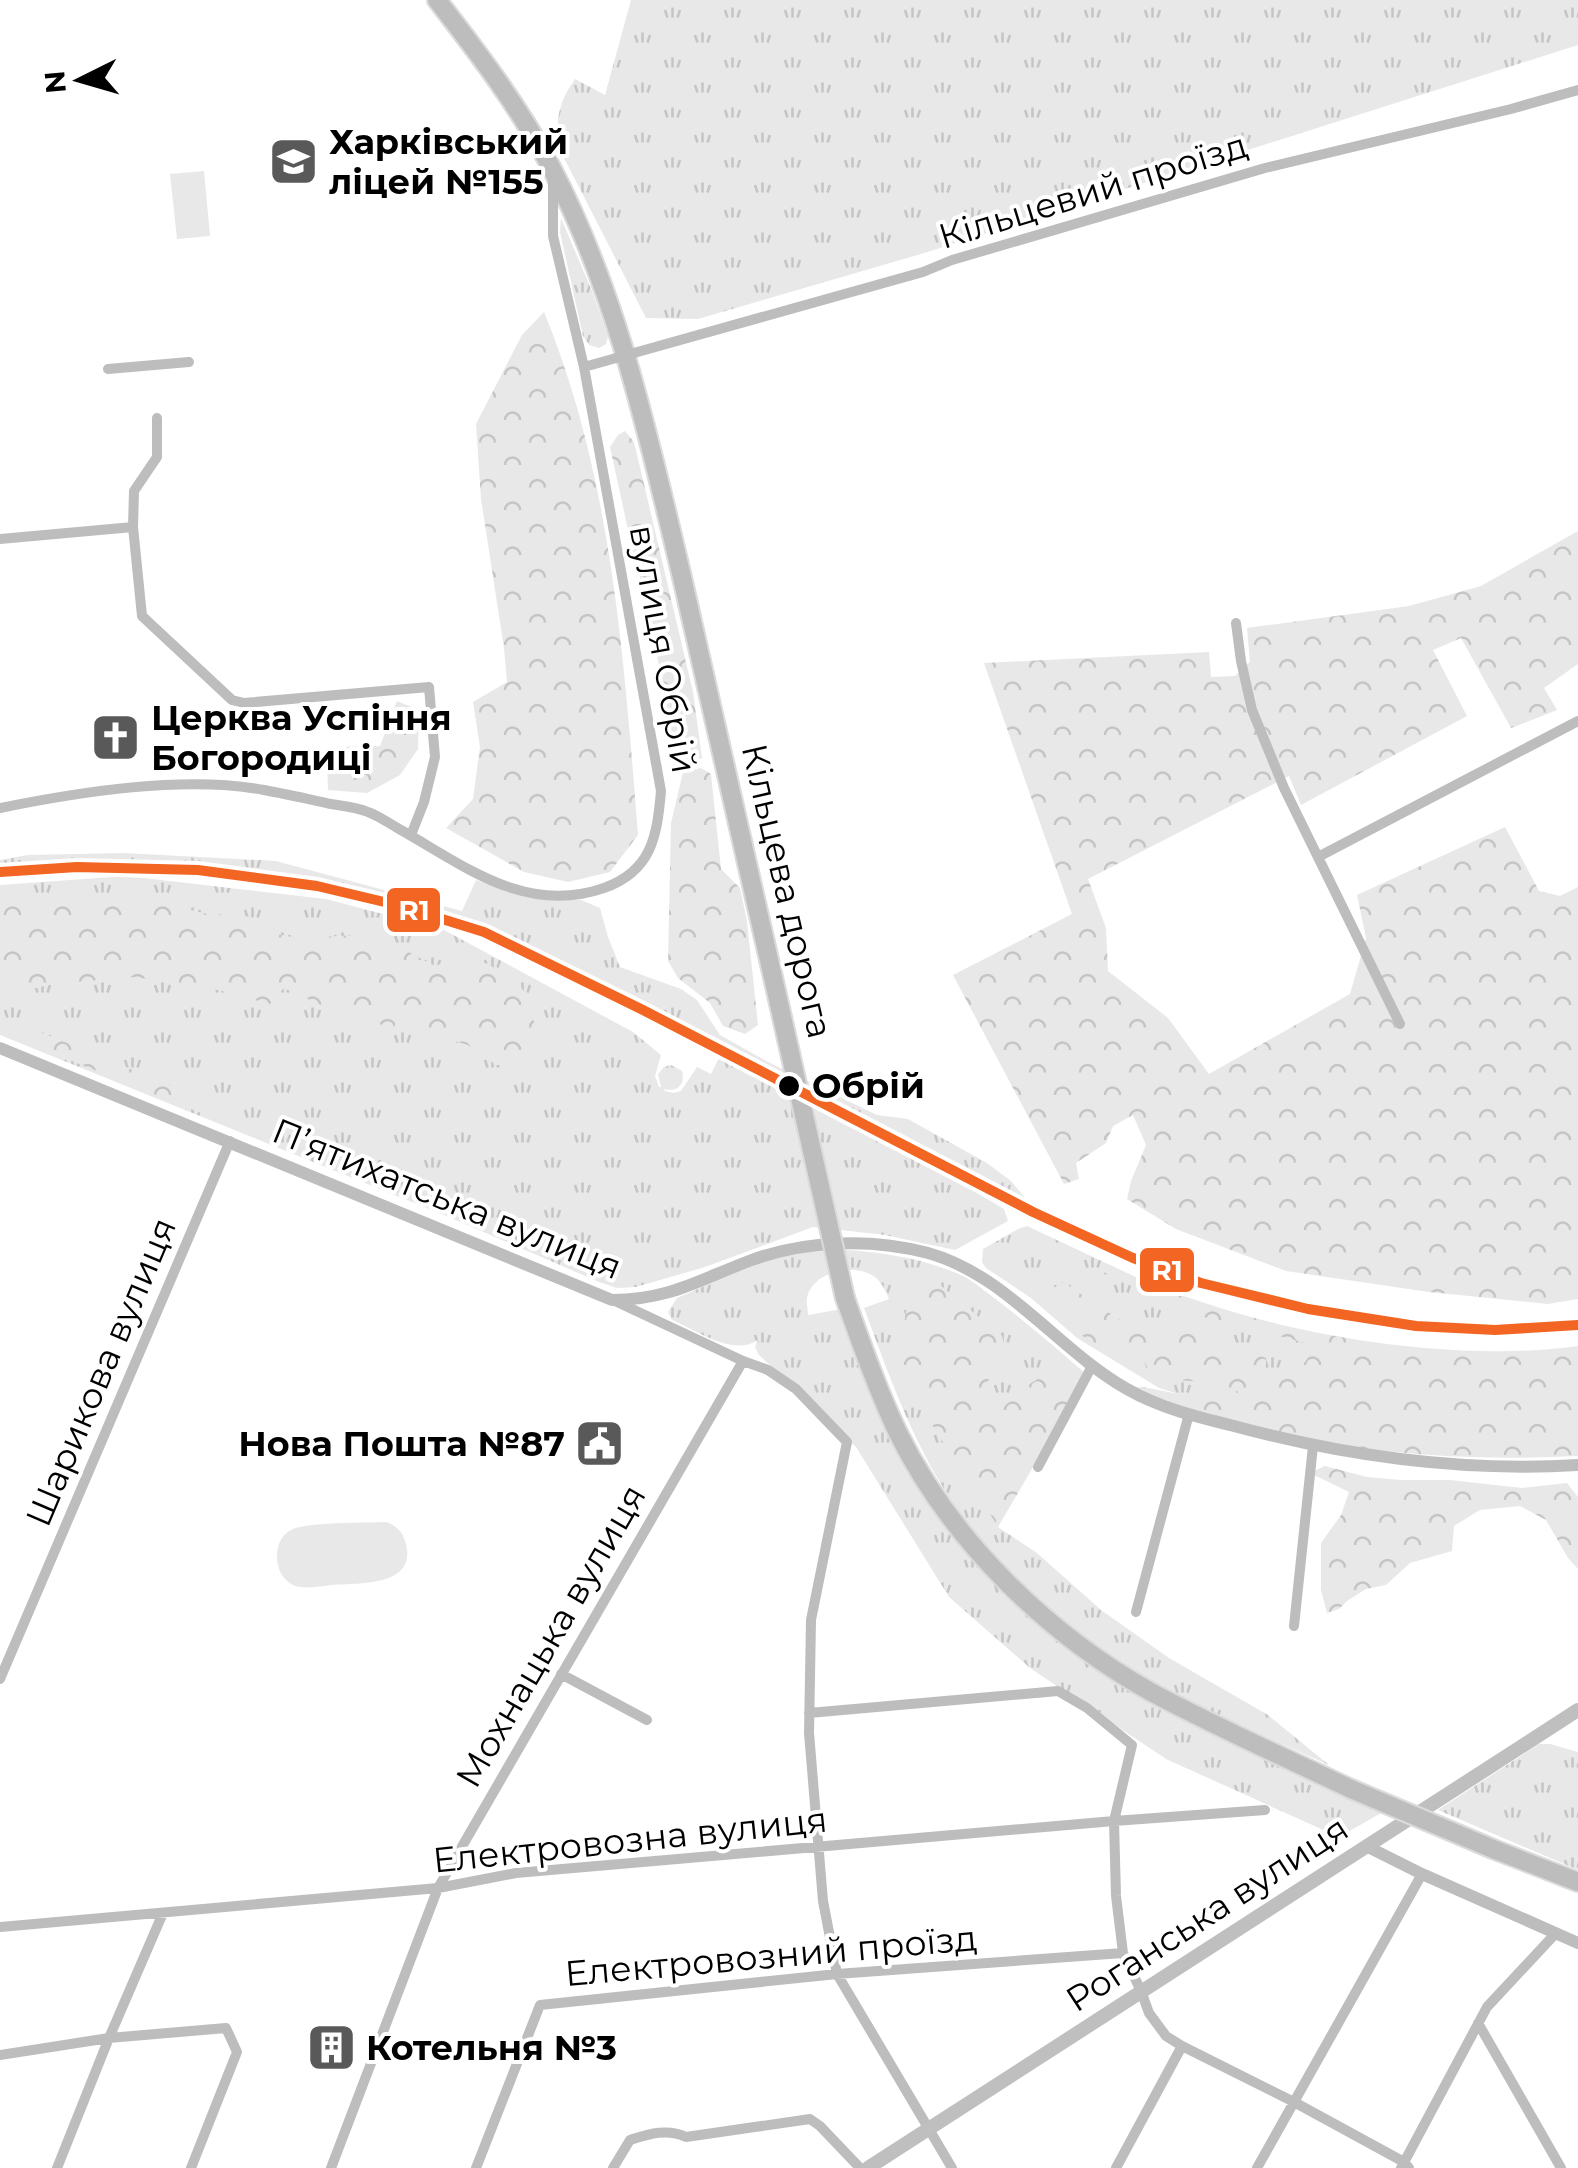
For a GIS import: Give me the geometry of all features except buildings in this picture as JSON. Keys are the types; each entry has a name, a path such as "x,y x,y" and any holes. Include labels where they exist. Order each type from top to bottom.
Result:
{"highway":[{"name":"Кільцева дорога","path":"437,0 494,74 553,170 581,231 628,356 727,770 844,1298 900,1435 926,1480 991,1565 1062,1630 1149,1690 1351,1789 1578,1882"}],"main road":[{"name":"Роганська вулиця","path":"864,2168 1578,1710"}],"street":[{"name":"Кільцевий проїзд","path":"628,356 1265,168 1578,90"},
{"name":"вулиця Обрій","path":"0,808 185,784 259,789 368,812 478,874 512,890 546,896 588,893 619,882 642,863 657,830 661,791 584,367 552,236 553,170"},
{"path":"584,367 628,356"},
{"path":"108,369 189,362"},
{"path":"157,418 158,457 134,491 133,528 142,616 232,700 244,703 430,687 435,756 424,802 410,836"},
{"path":"0,540 133,528"},
{"path":"1236,623 1252,710 1284,788 1400,1024"},
{"path":"1318,858 1578,721"},
{"name":"П’ятихатська вулиця","path":"0,1048 612,1300 768,1370 796,1389 847,1442 812,1620 809,1713"},
{"name":"Шарикова вулиця","path":"0,1679 230,1141"},
{"path":"612,1300 659,1296 760,1257 802,1246 861,1244 901,1248 930,1254 973,1274 1038,1320 1092,1366 1127,1390 1164,1407 1313,1446 1388,1458 1523,1468 1578,1465"},
{"name":"Мохнацька вулиця","path":"330,2168 438,1888 743,1361"},
{"path":"1038,1467 1092,1366"},
{"path":"1136,1612 1188,1414"},
{"path":"1294,1626 1313,1446"},
{"path":"561,1674 647,1720"},
{"path":"952,2168 837,1974 824,1901 809,1713 1058,1692 1087,1708 1132,1745 1114,1821 1116,1896 1123,1953 1149,2013 1166,2036 1182,2046 1294,2102 1405,2166 1486,2006 1556,1933"},
{"name":"Електровозна вулиця","path":"0,1928 438,1888 516,1874 1266,1810"},
{"path":"1368,1847 1578,1943"},
{"path":"1257,2168 1422,1874"},
{"path":"57,2168 163,1913"},
{"name":"Електровозний проїзд","path":"476,2168 540,2005 837,1974 1123,1953"},
{"path":"1478,2023 1561,2168"},
{"path":"0,2055 109,2038 226,2028 236,2052 191,2168"},
{"path":"1116,2168 1182,2046"},
{"path":"613,2168 630,2140 649,2134 668,2131 686,2136 810,2120 864,2168"}],"green space":[{"path":"631,0 1578,0 1578,45 921,254 698,319 646,318 561,152 558,132 561,105 575,79 605,95"},
{"path":"204,171 210,236 177,239 170,174"},
{"path":"561,218 608,336 606,344 599,348 589,345 583,336 560,232"},
{"path":"544,312 567,375 600,504 620,636 638,835 610,872 568,882 524,872 446,828 473,799 480,747 473,702 507,682 481,499 476,424 522,335"},
{"path":"625,431 634,442 693,692 702,758 687,765 675,762 650,614 610,447"},
{"path":"1578,531 1578,664 1544,688 1557,710 1511,728 1461,638 1433,650 1467,716 1301,805 1289,776 1088,879 1106,928 1108,971 1168,1018 1209,1074 1350,994 1366,938 1357,895 1505,827 1539,891 1560,896 1578,887 1578,1299 1548,1304 1286,1271 1176,1229 1127,1199 1146,1145 1133,1115 1113,1126 1106,1143 1076,1163 1079,1179 1064,1184 953,975 1072,914 984,663 1209,652 1211,677 1235,676 1250,662 1247,628 1409,606 1481,586"},
{"path":"397,701 419,710 418,749 400,775 367,793 328,790 327,764 339,747 380,746"},
{"path":"701,768 711,774 721,869 740,888 747,921 758,1025 745,1034 723,1026 710,1003 678,978 668,961 671,823 683,772"},
{"path":"124,853 276,861 462,911 476,880 526,897 581,900 600,908 620,967 681,989 697,1000 720,1035 766,1061 877,1115 908,1119 987,1163 1011,1181 1035,1210 498,935 444,916 373,894 260,874 80,864 0,871 0,860 28,855"},
{"path":"126,876 326,899 444,930 633,1032 661,1055 655,1076 659,1087 658,1074 664,1067 671,1065 682,1071 679,1086 665,1091 681,1091 697,1067 711,1074 719,1058 977,1193 1004,1209 1008,1221 955,1250 885,1235 813,1227 705,1267 636,1287 617,1288 599,1282 0,1035 0,885"},
{"path":"59,895 75,904 154,901 207,914 239,915 255,918 268,932 296,938 359,935 399,947 435,966 451,960 470,973 486,963 518,983 529,999 535,1027 530,1048 512,1065 496,1065 468,1045 438,1036 402,1014 393,1028 332,1010 284,988 270,1004 218,990 135,977 51,984 1,998 4,1017 218,1105 216,1119 0,1032 0,897"},
{"path":"1027,1226 1189,1302 1314,1345 1365,1412 1236,1412 1159,1388 1077,1338 1031,1298 986,1268 982,1262 983,1249"},
{"path":"820,1249 894,1256 965,1277 1087,1375 1083,1383 1048,1373 998,1527 1037,1553 1101,1610 1169,1658 1268,1715 1329,1765 1207,1710 1137,1672 1089,1640 1019,1580 961,1514 917,1440 864,1308 889,1299 882,1285 868,1273 847,1270 817,1281 807,1298 808,1315 842,1309 911,1470 1062,1640 1383,1812 1339,1837 1166,1759 1030,1668 949,1597 856,1447 759,1355 755,1347 758,1340 726,1344 672,1320 668,1312 677,1298 755,1264"},
{"path":"1097,1271 1289,1327 1371,1342 1498,1351 1578,1346 1578,1456 1491,1458 1364,1448 1280,1434 1159,1402 1129,1388 1144,1387 1246,1408 1239,1392 1200,1382 1160,1382 1142,1358 1123,1349 1110,1356 1077,1330 1072,1314 1052,1289 1063,1282 1123,1322 1196,1332 1266,1358 1266,1370 1279,1377 1301,1366 1314,1345 1204,1317"},
{"path":"925,1283 940,1285 1002,1336 1007,1358 989,1376 985,1405 1000,1410 1049,1372 1082,1383 998,1527 917,1399 899,1356 909,1293"},
{"path":"1325,1466 1367,1477 1401,1480 1450,1480 1522,1488 1567,1483 1578,1497 1578,1569 1546,1520 1520,1506 1480,1510 1454,1526 1452,1551 1410,1563 1386,1585 1366,1589 1327,1613 1321,1590 1321,1543 1341,1515 1349,1492 1310,1473"},
{"path":"386,1522 399,1530 406,1544 407,1558 394,1575 370,1582 307,1587 293,1585 281,1573 278,1548 293,1529"},
{"path":"1539,1744 1578,1752 1578,1870 1438,1810"}],"transit line":[{"name":"R1","path":"0,872 77,867 198,870 317,886 397,905 484,932 1033,1212 1133,1258 1201,1283 1308,1309 1416,1326 1495,1330 1578,1325"}],"place":[{"name":"Харківський ліцей №155","path":"294,162"},
{"name":"Церква Успіння Богородиці","path":"116,738"},
{"name":"Обрій","path":"789,1086"},
{"name":"Нова Пошта №87","path":"600,1444"},
{"name":"Котельня №3","path":"331,2048"}]}
